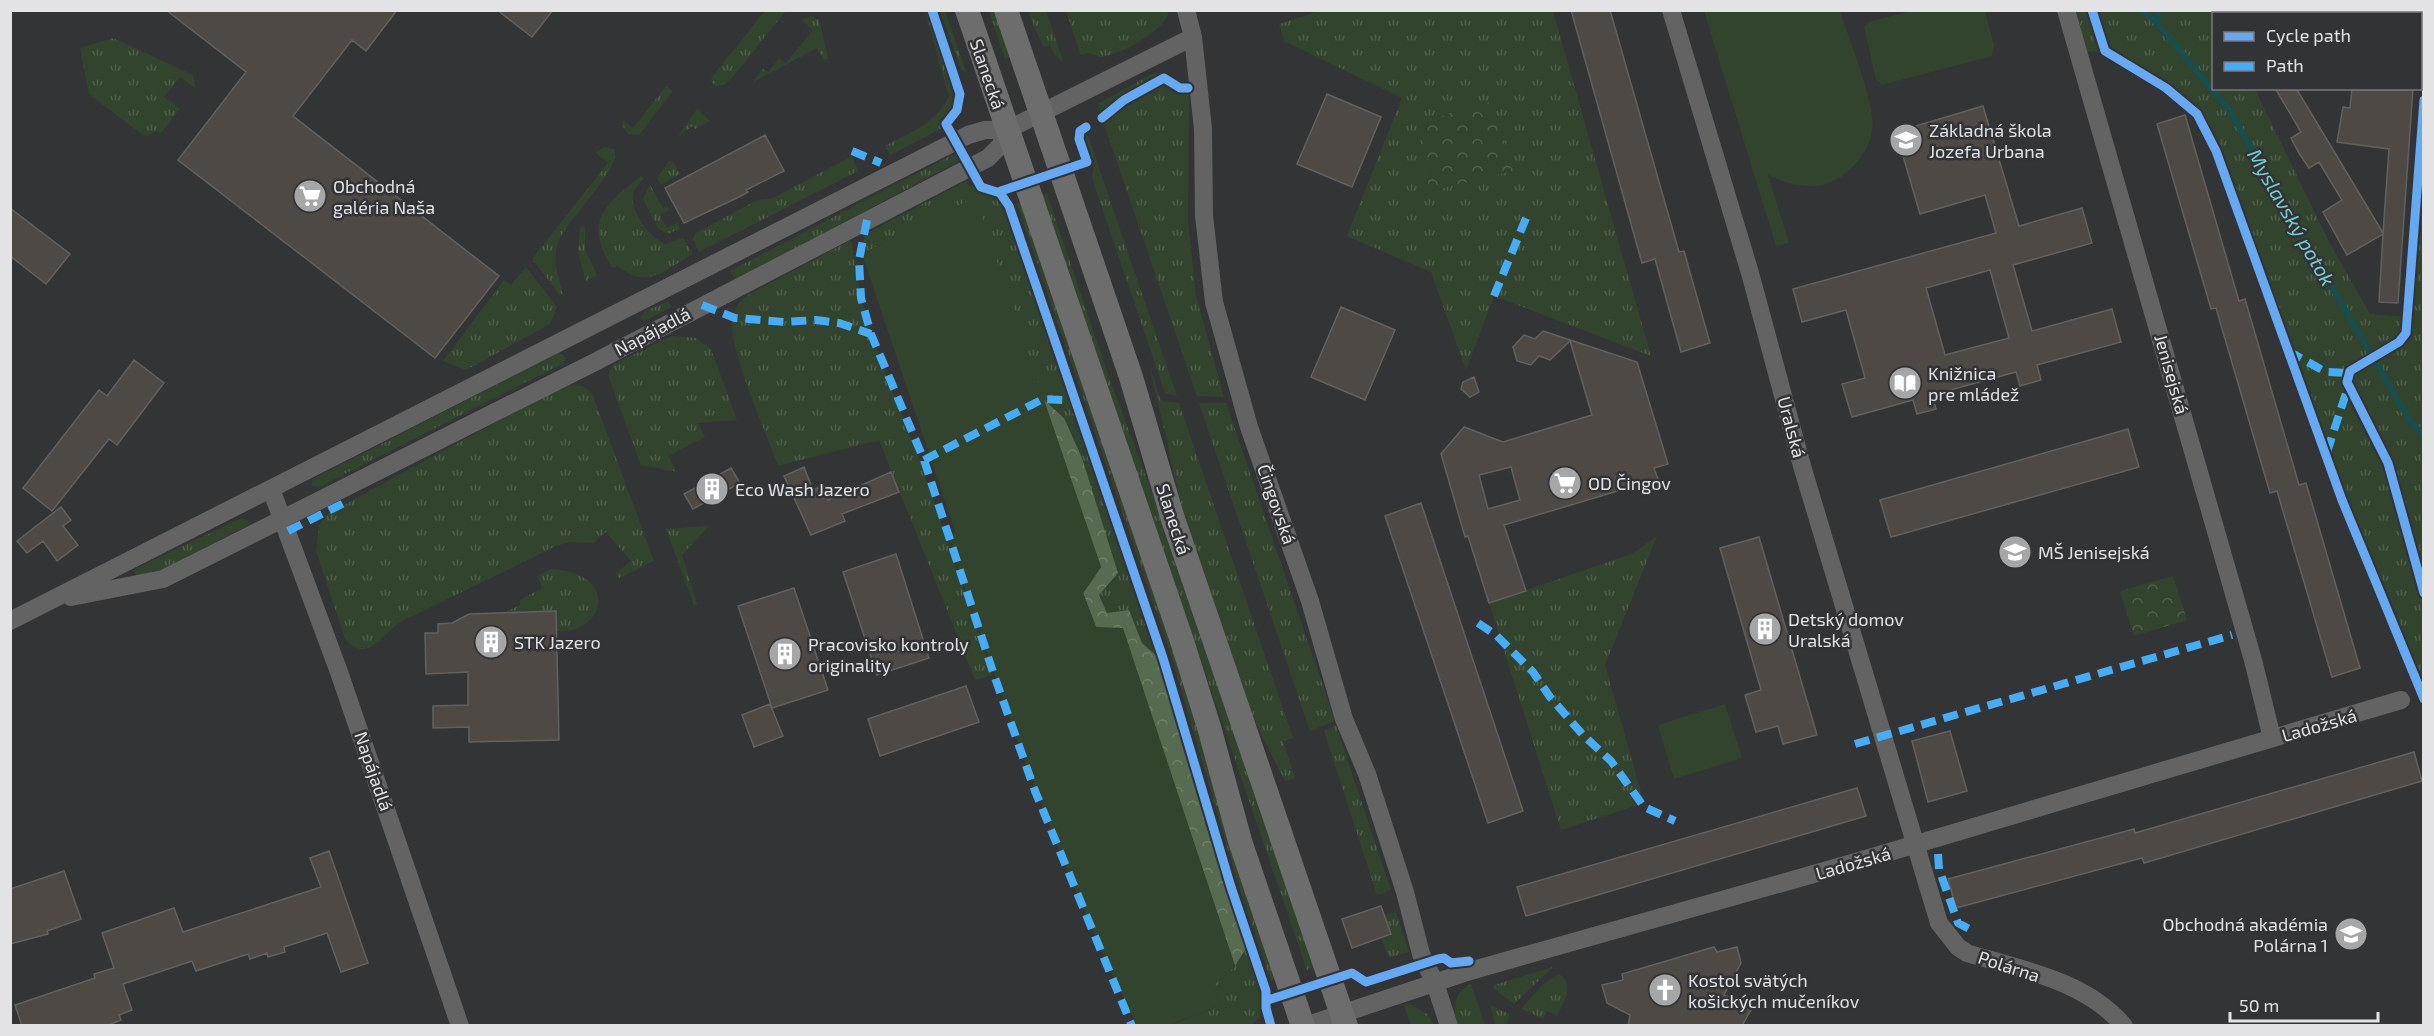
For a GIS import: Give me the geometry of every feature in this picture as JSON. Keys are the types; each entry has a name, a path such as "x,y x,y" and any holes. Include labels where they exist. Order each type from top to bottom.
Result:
{"main road":[{"name":"Slanecká","path":"967,10 1182,641 1209,727 1240,841 1304,1026"},
{"name":"Slanecká","path":"1006,10 1131,377 1173,519 1343,1019"}],"street":[{"name":"Čingovská","path":"1186,10 1193,37 1203,129 1206,250 1214,302 1250,427 1306,590 1344,719 1366,774 1405,892 1421,954 1435,983 1449,1026"},
{"name":"Uralská","path":"1671,10 1750,273 1816,511 1916,844"},
{"name":"Jenisejská","path":"2066,10 2250,649 2272,738"},
{"name":"Napájadlá","path":"10,621 968,135 985,130 1007,130 1193,37"},
{"name":"Napájadlá","path":"49,602 163,579 600,359 988,158 1000,146 1007,130"},
{"name":"Napájadlá","path":"271,489 284,518 460,1026"},
{"name":"Ladožská","path":"1304,1026 1343,1019 1435,983 1916,844 2401,700"},
{"name":"Polárna","path":"1916,844 1940,923 1958,947 1967,952 2059,981 2088,994 2110,1009 2124,1026"}],"green space":[{"path":"1066,10 1169,11 1166,19 1151,34 1120,51 1101,57 1088,53 1081,55"},
{"path":"1323,10 1553,11 1651,356 1494,296 1466,370 1431,272 1347,236 1402,98 1284,41 1279,24"},
{"path":"765,11 786,11 731,79 724,85 715,86 711,81 712,77"},
{"path":"925,11 928,11 955,91 955,104 941,119 942,128 890,155 885,146 929,121 944,106 949,97"},
{"path":"940,11 945,11 966,72 961,70"},
{"path":"989,11 994,11 1010,57 1005,59"},
{"path":"1028,11 1046,11 1063,61 1055,56 1050,45 1043,47"},
{"path":"1704,11 1840,11 1866,89 1872,131 1868,145 1857,162 1842,176 1824,185 1795,185 1768,175 1789,243 1776,246"},
{"path":"1911,11 1985,11 1994,45 1992,56 1882,85 1876,79 1864,27 1871,21"},
{"path":"2066,11 2210,11 2212,14 2212,90 2255,90 2328,240 2370,314 2406,317 2423,109 2423,699 2342,500 2209,138 2197,114 2166,88 2105,51 2079,52"},
{"path":"811,16 819,20 828,58 824,60 817,48 753,82 763,69 768,72 779,58 786,63 813,30 802,20"},
{"path":"113,38 193,75 195,88 180,77 164,97 180,109 161,133 157,131 146,136 140,133 89,94 80,48"},
{"path":"1164,72 1124,94 1100,111 1098,104 1151,74"},
{"path":"1165,85 1171,87 1177,94 1189,93 1188,222 1196,296 1224,397 1197,396 1104,124 1126,107"},
{"path":"666,86 673,91 639,135 628,134 622,125 623,120 633,128"},
{"path":"1493,101 1513,171 1431,191 1420,155 1422,138 1427,128 1436,120 1458,110"},
{"path":"697,109 710,121 695,129 693,126 678,136"},
{"path":"1087,133 1177,396 1165,393 1092,178 1094,165 1084,137"},
{"path":"604,147 614,149 615,158 610,170 568,226 556,251 556,267 563,293 560,295 532,259 608,163 596,153"},
{"path":"956,153 961,160 735,280 730,271"},
{"path":"852,156 858,171 699,252 693,239 696,233 757,200 771,199"},
{"path":"669,161 673,162 680,174 661,185 657,178"},
{"path":"641,176 644,178 633,194 633,201 634,209 642,224 653,236 665,244 683,238 693,254 656,275 647,277 638,277 618,266 612,268 599,238 599,226 608,206 616,196"},
{"path":"966,181 969,186 974,185 978,191 994,194 1006,208 1160,659 1142,643 1129,611 1107,613 1099,595 1064,418 1043,399 975,198 862,254 864,235"},
{"path":"650,185 663,208 667,206 669,210 660,215 667,228 677,223 680,229 667,234 658,228 643,199"},
{"path":"1047,194 1111,383 1168,535 1314,967 1307,970 1042,195"},
{"path":"975,197 1101,567 1083,593 1096,627 1123,628 1235,966 1213,986 1221,1005 1169,1025 1137,1025 1081,904 1056,842 1009,717 945,528 956,534 862,254"},
{"path":"1021,202 1175,654 1215,792 1275,979 1271,981 1238,884 1171,655 1017,204"},
{"path":"585,227 585,249 597,275 586,281 578,252 580,228"},
{"path":"851,240 861,298 879,357 919,458 993,675 975,680 879,440 778,466 749,391 732,332 735,309 746,296"},
{"path":"526,267 557,307 550,324 466,370 443,361 504,280 511,285"},
{"path":"668,301 672,307 644,321 640,319 644,312"},
{"path":"672,336 696,338 711,349 737,420 698,423 705,437 668,456 677,472 641,465 608,375 614,364"},
{"path":"559,353 566,358 564,363 319,487 311,486 313,479"},
{"path":"1150,368 1161,401 1179,403 1293,738 1283,741 1295,778 1285,781 1253,718 1184,516"},
{"path":"565,385 582,386 592,393 654,561 619,578 615,574 631,561 606,532 593,543 569,542 556,546 400,622 381,640 368,648 361,649 353,646 345,639 316,551 319,525 329,513"},
{"path":"1043,399 1064,418 1082,458 1118,573 1099,595 1107,613 1129,610 1142,643 1160,659 1227,888 1247,947 1235,966 1185,817 1096,627 1083,593 1101,567"},
{"path":"1199,403 1226,403 1335,721 1310,731"},
{"path":"242,518 250,522 248,525 156,574 137,576 134,571 137,568"},
{"path":"709,526 682,555 697,604 694,605 666,529"},
{"path":"1657,536 1605,665 1644,803 1561,830 1489,603 1634,553"},
{"path":"550,569 573,573 588,581 596,591 598,603 595,614 586,623 573,630 550,630 503,613 520,605 520,600 542,588 538,576"},
{"path":"2173,576 2187,620 2134,636 2120,591"},
{"path":"1725,704 1742,758 1674,779 1658,725"},
{"path":"1336,725 1391,890 1377,895 1324,731"},
{"path":"1392,900 1409,952 1389,958 1381,938 1391,935 1385,915 1395,912"},
{"path":"1247,947 1262,989 1262,1009 1259,1018 1251,1025 1169,1026 1221,1005 1213,986 1235,966"},
{"path":"1553,967 1514,1004 1493,988 1494,985"},
{"path":"1559,974 1567,983 1567,994 1557,1016 1547,1011 1543,1019 1521,1009 1543,984"},
{"path":"1471,984 1485,1025 1458,1025 1455,1013 1456,1001 1461,991"},
{"path":"1409,1004 1427,1014 1434,1025 1411,1025 1404,1005"},
{"path":"1490,1005 1509,1014 1507,1025 1495,1025"}],"building":[{"name":"Obchodná galéria Naša","path":"166,10 397,10 366,51 352,40 293,116 499,276 435,358 178,160 246,72"},
{"path":"497,10 553,10 532,37"},
{"path":"1571,10 1610,10 1679,252 1684,251 1710,343 1681,352 1655,259 1642,263"},
{"path":"2276,90 2297,90 2383,233 2389,149 2337,142 2343,107 2350,108 2352,90 2413,90 2398,303 2379,302 2383,234 2347,255 2323,212 2342,200 2319,162 2309,168 2299,153 2291,138 2301,132"},
{"path":"1327,94 1381,117 1352,187 1297,164"},
{"path":"1983,106 2019,226 2082,208 2092,243 2013,265 2032,331 2112,309 2121,342 2037,365 2041,380 2020,386 2016,372 1932,395 1936,409 1917,414 1913,400 1852,417 1842,384 1865,378 1846,310 1802,322 1793,289 1996,233 1985,195 1920,214 1896,132","holes":["1990,270 2009,338 1945,355 1926,288"]},
{"path":"2185,115 2239,301 2245,299 2299,485 2306,483 2360,668 2332,677 2277,491 2270,493 2216,308 2211,309 2157,124"},
{"path":"765,135 784,171 746,190 748,192 739,197 684,223 665,188"},
{"path":"10,208 70,254 46,284 10,256"},
{"path":"1341,307 1395,330 1365,400 1311,377"},
{"path":"1543,331 1637,362 1668,464 1654,468 1658,479 1504,525 1526,591 1489,603 1468,536 1465,537 1441,454 1464,427 1503,442 1592,415 1570,341 1550,360 1539,356 1531,365 1517,361 1513,347 1524,335 1535,339","holes":["1511,467 1520,500 1488,509 1479,475"]},
{"path":"134,360 164,383 117,445 109,439 52,511 23,488 99,390 107,396"},
{"path":"1474,377 1479,392 1470,397 1461,389 1463,382"},
{"path":"2128,429 2139,467 1891,537 1880,500"},
{"path":"804,467 813,490 822,486 828,500 891,472 899,492 842,514 845,521 811,535 784,476"},
{"name":"Eco Wash Jazero","path":"731,468 740,483 693,509 684,494"},
{"path":"1421,503 1523,811 1488,823 1385,516"},
{"path":"61,507 71,520 63,526 78,545 57,561 43,541 27,553 17,541"},
{"name":"Detský domov Uralská","path":"1759,537 1817,735 1783,744 1778,726 1756,732 1745,695 1761,690 1720,548"},
{"path":"896,554 929,658 877,675 843,572"},
{"name":"Pracovisko kontroly originality","path":"794,588 828,690 772,708 738,606"},
{"path":"556,611 559,740 469,742 469,727 433,728 433,706 468,705 468,672 426,674 425,633 438,633 438,624 452,623 469,614"},
{"path":"966,686 979,722 880,756 868,719"},
{"path":"770,704 783,736 754,747 742,715"},
{"path":"1950,731 1967,791 1928,802 1912,741"},
{"path":"2414,752 2422,781 2144,863 2142,858 1956,908 1948,879 2134,829 2135,833"},
{"path":"1857,788 1866,816 1526,916 1517,887"},
{"path":"329,851 368,963 341,972 327,933 284,947 285,952 268,957 267,953 250,959 248,954 196,971 192,961 123,984 132,1010 119,1015 121,1020 106,1026 22,1026 15,1005 95,978 94,974 114,968 102,933 174,908 183,932 321,887 310,858"},
{"path":"64,871 81,919 47,931 48,934 10,944 10,889"},
{"path":"1381,906 1391,934 1352,948 1342,919"},
{"name":"Kostol svätých košických mučeníkov","path":"1714,947 1717,952 1737,947 1741,963 1724,995 1752,1008 1742,1026 1628,1026 1630,1015 1607,1003 1602,985 1623,980 1622,974"}],"waterway":[{"name":"Myslavský potok","path":"2142,10 2157,23 2212,89"},
{"path":"2157,23 2158,10"},
{"name":"Myslavský potok","path":"2212,90 2229,110 2410,421 2424,436"}],"marked path":[{"path":"852,151 881,163"},
{"path":"1494,296 1529,211"},
{"path":"867,220 859,260 861,298 871,334 924,460 994,675 1035,791 1132,1026"},
{"path":"702,305 735,318 785,322 816,320 839,323 871,334"},
{"path":"2288,351 2326,372 2349,373"},
{"path":"2327,452 2348,387"},
{"path":"924,460 1043,399 1080,401"},
{"path":"288,531 344,503"},
{"path":"1478,623 1496,635 1533,672 1550,697 1583,735 1611,761 1644,807 1675,821"},
{"path":"1855,744 2232,635"},
{"path":"1938,854 1939,869 1958,923 1971,930"}],"cycle path":[{"path":"932,10 960,94 957,110 946,124 981,187 1000,193 1009,206 1163,658 1231,887 1266,991 1266,1008 1271,1026"},
{"path":"2092,10 2105,51 2166,88 2197,114 2216,151 2342,500 2424,699"},
{"path":"1102,118 1124,100 1164,78 1180,88 1188,88"},
{"path":"2424,100 2406,333 2399,342 2350,371 2347,382 2388,463 2424,593"},
{"path":"998,192 1087,162 1079,139 1080,131 1086,127"},
{"path":"1268,1000 1352,973 1366,982 1438,959 1444,958 1451,963 1469,961"}],"place":[{"name":"Základná škola Jozefa Urbana","path":"1906,140"},
{"name":"Obchodná galéria Naša","path":"310,196"},
{"name":"Knižnica pre mládež","path":"1905,383"},
{"name":"OD Čingov","path":"1565,483"},
{"name":"Eco Wash Jazero","path":"712,489"},
{"name":"MŠ Jenisejská","path":"2015,552"},
{"name":"Detský domov Uralská","path":"1765,629"},
{"name":"STK Jazero","path":"491,642"},
{"name":"Pracovisko kontroly originality","path":"785,654"},
{"name":"Obchodná akadémia Polárna 1","path":"2351,934"},
{"name":"Kostol svätých košických mučeníkov","path":"1665,990"}]}
